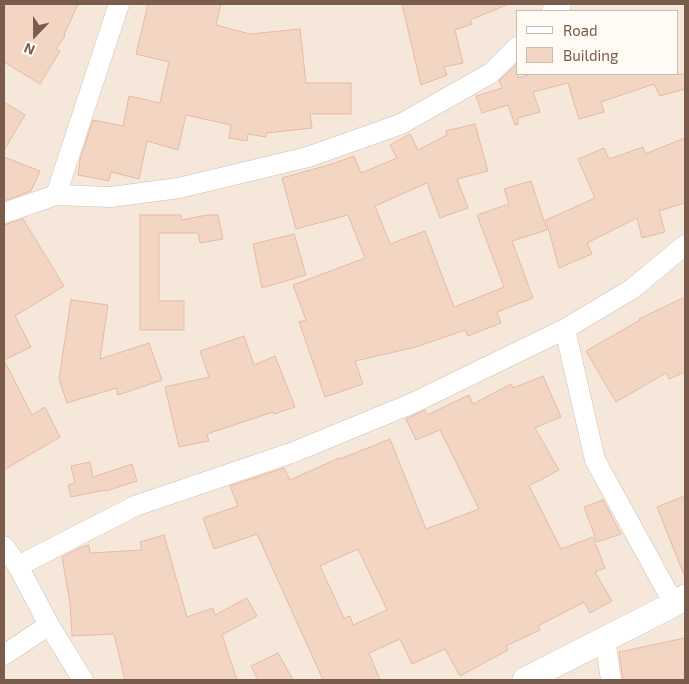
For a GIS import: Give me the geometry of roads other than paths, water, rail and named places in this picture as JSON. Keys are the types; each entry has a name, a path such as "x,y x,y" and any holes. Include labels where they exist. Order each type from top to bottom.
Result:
{"street":[{"path":"56,195 119,4"},
{"path":"4,214 56,195 111,197 179,188 308,157 401,124 490,73 516,48"},
{"path":"18,566 135,506 294,452 413,403 565,329 632,289 685,244"},
{"path":"525,680 680,601 596,460 565,329"},
{"path":"4,546 18,566 49,625 83,680"},
{"path":"4,655 49,625"},
{"path":"605,639 612,680"}]}
